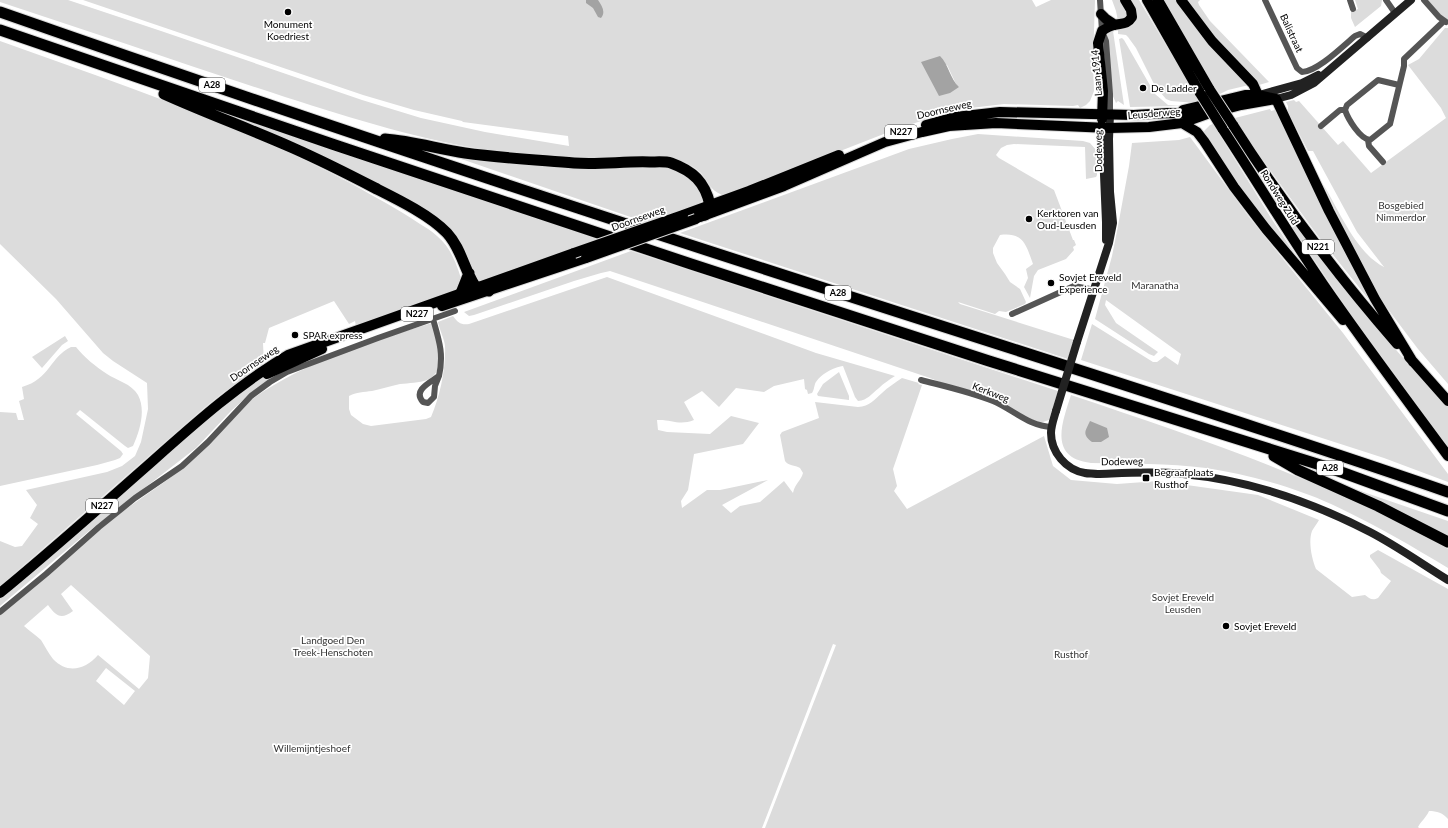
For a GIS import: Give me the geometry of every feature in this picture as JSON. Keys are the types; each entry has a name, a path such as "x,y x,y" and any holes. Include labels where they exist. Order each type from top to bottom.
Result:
{"highway":[{"name":"A28","path":"0,12 695,247 1341,455 1448,492"},
{"name":"A28","path":"0,30 332,144 699,267 1256,446 1330,468 1448,511"},
{"name":"A28","path":"103,66 207,113 291,147 406,204 447,233 458,248 468,273 476,287"},
{"name":"A28","path":"366,137 404,140 464,153 514,159 578,163 669,163 688,170 701,181 707,192 710,205"},
{"path":"700,217 710,205"},
{"path":"460,293 468,273"},
{"path":"476,287 489,291"},
{"name":"A28","path":"1256,446 1298,470 1372,503 1448,542"}],"main road":[{"path":"1102,31 1115,25 1123,25 1130,21 1132,18 1131,10 1125,0"},
{"name":"Rondweg Zuid","path":"1147,0 1200,93 1283,224 1368,348 1448,456"},
{"name":"Rondweg Zuid","path":"1158,0 1232,125 1294,215 1350,287 1448,401"},
{"path":"1180,0 1202,29 1253,84 1258,95 1276,99"},
{"path":"1101,14 1115,25"},
{"name":"Laan 1914","path":"1102,31 1098,43 1106,114"},
{"name":"Leusderweg","path":"1168,113 1245,95 1258,95"},
{"name":"Leusderweg","path":"1245,104 1258,95"},
{"name":"Leusderweg","path":"1106,127 1150,127 1182,123 1207,114 1245,104 1276,99"},
{"name":"N221","path":"1276,99 1329,211 1375,299 1413,362"},
{"name":"Doornseweg","path":"0,594 202,417 262,370 288,355 750,191 882,137 955,117 1000,112 1106,114"},
{"name":"Leusderweg","path":"1106,114 1207,114"},
{"name":"Dodeweg","path":"1106,114 1106,127"},
{"name":"Doornseweg","path":"202,417 262,376 320,350 405,318 586,258 700,217 784,186 885,142 949,126 996,123 1106,127"},
{"name":"N221","path":"1182,123 1197,132 1234,187 1266,229 1332,309 1368,348"}],"street":[{"name":"Laan 1914","path":"1100,0 1102,31"},
{"name":"Balistraat","path":"1266,0 1297,68 1302,72 1308,72 1316,68 1355,36 1360,34 1368,38"},
{"path":"1350,0 1353,9"},
{"path":"1386,0 1395,13"},
{"name":"Leusderweg","path":"1276,99 1291,95 1313,80 1320,73 1324,73 1341,61 1411,0"},
{"path":"1368,140 1390,124 1404,66 1404,59 1446,22 1424,0"},
{"name":"Leusderweg","path":"1258,95 1313,80"},
{"path":"1345,110 1347,104 1378,80 1399,85"},
{"path":"1321,126 1340,110 1345,110"},
{"path":"1345,110 1361,136 1368,140"},
{"name":"Dodeweg","path":"1106,127 1113,217 1109,243 1056,411 1051,434 1054,449 1064,462 1076,470 1085,473 1182,474 1233,482 1273,492 1309,504 1372,533 1448,580"},
{"path":"1368,140 1369,146 1383,162"},
{"path":"1012,314 1074,286 1095,290"},
{"path":"0,612 135,498 182,466 208,442 251,396 270,382 287,372 455,311"},
{"path":"433,319 442,352 442,362 439,376"},
{"name":"Kerkweg","path":"921,380 991,400 1027,421 1041,426 1052,427"}],"green space":[{"path":"0,0 68,0 362,100 421,118 485,132 569,146 568,136 463,122 363,95 83,0 1032,0 1036,7 1051,0 1095,0 1093,62 1094,91 1090,101 1080,108 1078,105 1004,104 962,109 936,116 894,130 725,196 716,192 697,170 684,162 674,159 664,157 580,157 516,154 468,147 415,135 285,97 0,2","holes":["922,62 947,65 959,87"]},
{"path":"1112,0 1121,0 1127,12 1126,18 1118,21"},
{"path":"1130,0 1139,0 1200,102 1171,101 1166,99 1155,86 1136,48 1128,37 1126,35 1118,34 1118,30 1131,27 1136,20 1135,11"},
{"path":"1163,0 1177,0 1249,85 1228,90 1220,94 1209,79"},
{"path":"1184,0 1200,0 1198,2 1199,5 1210,21 1269,82 1259,85 1204,28"},
{"path":"1355,0 1382,0 1381,6 1355,27 1351,18 1351,11 1358,9"},
{"path":"1427,0 1448,0 1448,20 1444,18"},
{"name":"Bosgebied Nimmerdor","path":"1445,28 1448,28 1448,384 1418,349 1378,296 1357,256 1323,184 1349,230 1365,252 1384,267 1357,232 1313,151 1308,151 1288,112 1286,102 1294,100 1296,102 1299,101 1338,145 1343,141 1371,173 1446,118 1441,108 1408,65 1419,59"},
{"path":"1110,31 1113,31 1124,105 1118,101 1116,103 1112,94 1107,35"},
{"path":"1122,38 1155,94 1168,105 1182,106 1130,107 1119,39"},
{"path":"0,41 179,106 266,142 310,162 352,184 403,213 428,229 443,241 451,253 464,288 356,326 355,321 349,324 334,301 269,328 265,343 263,343 264,365 224,392 204,408 0,586 0,541 15,547 22,546 38,524 30,518 37,505 26,490 107,472 122,466 135,456 141,442 148,409 147,383 103,353 56,299 0,244"},
{"path":"1270,109 1271,111 1275,110 1278,115 1373,305 1318,236 1241,130 1235,118"},
{"path":"227,113 600,240 477,284 457,242 339,165"},
{"path":"1213,124 1273,221 1307,272 1243,195 1203,132"},
{"path":"978,134 1083,141 1090,143 1096,150 1097,175 1096,177 1086,179 1085,147 1014,144 1001,148 996,155 999,158 1054,190 1076,245 1073,247 1074,250 1066,259 1038,270 1034,276 1030,298 1024,287 1028,278 1026,269 1033,264 1026,246 1019,238 1008,235 1000,235 993,248 993,253 997,263 1010,282 1020,289 1026,302 1025,304 1006,312 999,311 995,314 958,302 960,304 1074,340 1068,359 680,233 909,149"},
{"name":"Maranatha","path":"1190,137 1249,217 1343,333 1448,474 1448,482 1384,458 1081,360 1092,324 1153,362 1157,362 1165,356 1178,365 1181,354 1106,300 1105,305 1116,323 1158,352 1154,356 1149,354 1095,319 1112,256 1132,143 1179,140"},
{"path":"438,151 656,166 680,169 697,185 703,198 698,205 648,223"},
{"path":"1258,173 1299,231 1362,310 1448,407 1448,447 1350,313 1281,211"},
{"path":"631,251 1058,391 1049,420 1040,423 930,378 610,271 574,281 474,315 469,316 464,312"},
{"path":"607,277 816,353 895,376 867,398 858,401 843,366 831,370 823,375 815,384 812,393 808,394 807,390 805,389 804,379 774,386 764,392 736,388 719,407 702,391 684,402 694,420 689,422 679,422 657,420 658,430 667,432 710,434 731,416 759,423 743,444 694,454 688,490 681,501 682,508 707,490 720,490 768,480 722,505 731,513 740,506 760,502 784,481 793,493 803,473 800,468 788,464 785,461 780,435 782,432 819,418 815,402 858,407 866,405 872,402 902,378 922,385 893,469 897,486 894,491 907,509 1044,436 1053,466 1071,480 1117,484 1158,481 1258,495 1319,520 1312,531 1310,540 1316,569 1352,597 1365,595 1369,598 1376,599 1391,581 1381,573 1370,557 1370,555 1378,550 1448,589 1448,819 1440,813 1429,811 1419,825 1419,828 765,828 836,645 833,644 762,828 0,828 0,614 116,516 182,469 244,405 265,390 311,366 383,338 432,323 439,354 439,363 433,376 424,381 400,384 349,396 349,409 351,415 363,424 371,426 426,419 431,417 440,391 445,355 445,344 438,322 453,316 460,323 469,324","holes":["71,585 150,656 148,678 139,689 98,655 82,667 70,668 58,664 51,657 41,640 24,626 48,605 59,616 69,614 73,611 61,594","106,668 135,691 124,705 96,681"]},
{"path":"65,336 68,341 62,345 42,368 32,357"},
{"path":"71,347 76,347 94,365 128,385 138,395 142,407 142,414 138,434 133,446 128,448 125,446 80,410 76,414 121,451 123,454 120,458 97,465 0,486 0,412 16,413 18,420 24,420 19,401 24,399 22,387 39,379 58,356"},
{"path":"312,355 253,391 231,411 196,448 89,531 0,606 0,596 202,421 255,382 290,361"},
{"path":"839,372 849,396 849,400 818,396 817,394 823,384"},
{"path":"1071,395 1216,445 1357,502 1448,549 1448,568 1391,534 1346,511 1317,498 1270,482 1237,474 1192,466 1091,463 1077,460 1068,454 1063,447 1062,438 1064,417"},
{"path":"1343,485 1448,521 1448,537"}],"shaded area":[{"path":"586,0 598,0 603,11 601,18 598,17 593,8 586,3"},
{"path":"940,56 959,87 950,93 939,96 921,62"},
{"path":"1090,421 1107,428 1109,437 1101,442 1092,442 1085,433"}],"place":[{"name":"Monument Koedriest","path":"288,12"},
{"name":"De Ladder","path":"1143,88"},
{"name":"Kerktoren van Oud-Leusden","path":"1029,219"},
{"name":"Sovjet Ereveld Experience","path":"1051,283"},
{"name":"SPAR express","path":"295,335"},
{"name":"Begraafplaats Rusthof","path":"1146,478"},
{"name":"Sovjet Ereveld","path":"1226,626"}],"park label":[{"name":"Sovjet Ereveld Leusden","path":"1183,602"},
{"name":"Landgoed Den Treek-Henschoten","path":"333,646"},
{"name":"Rusthof","path":"1071,654"},
{"name":"Willemijntjeshoef","path":"312,748"}]}
